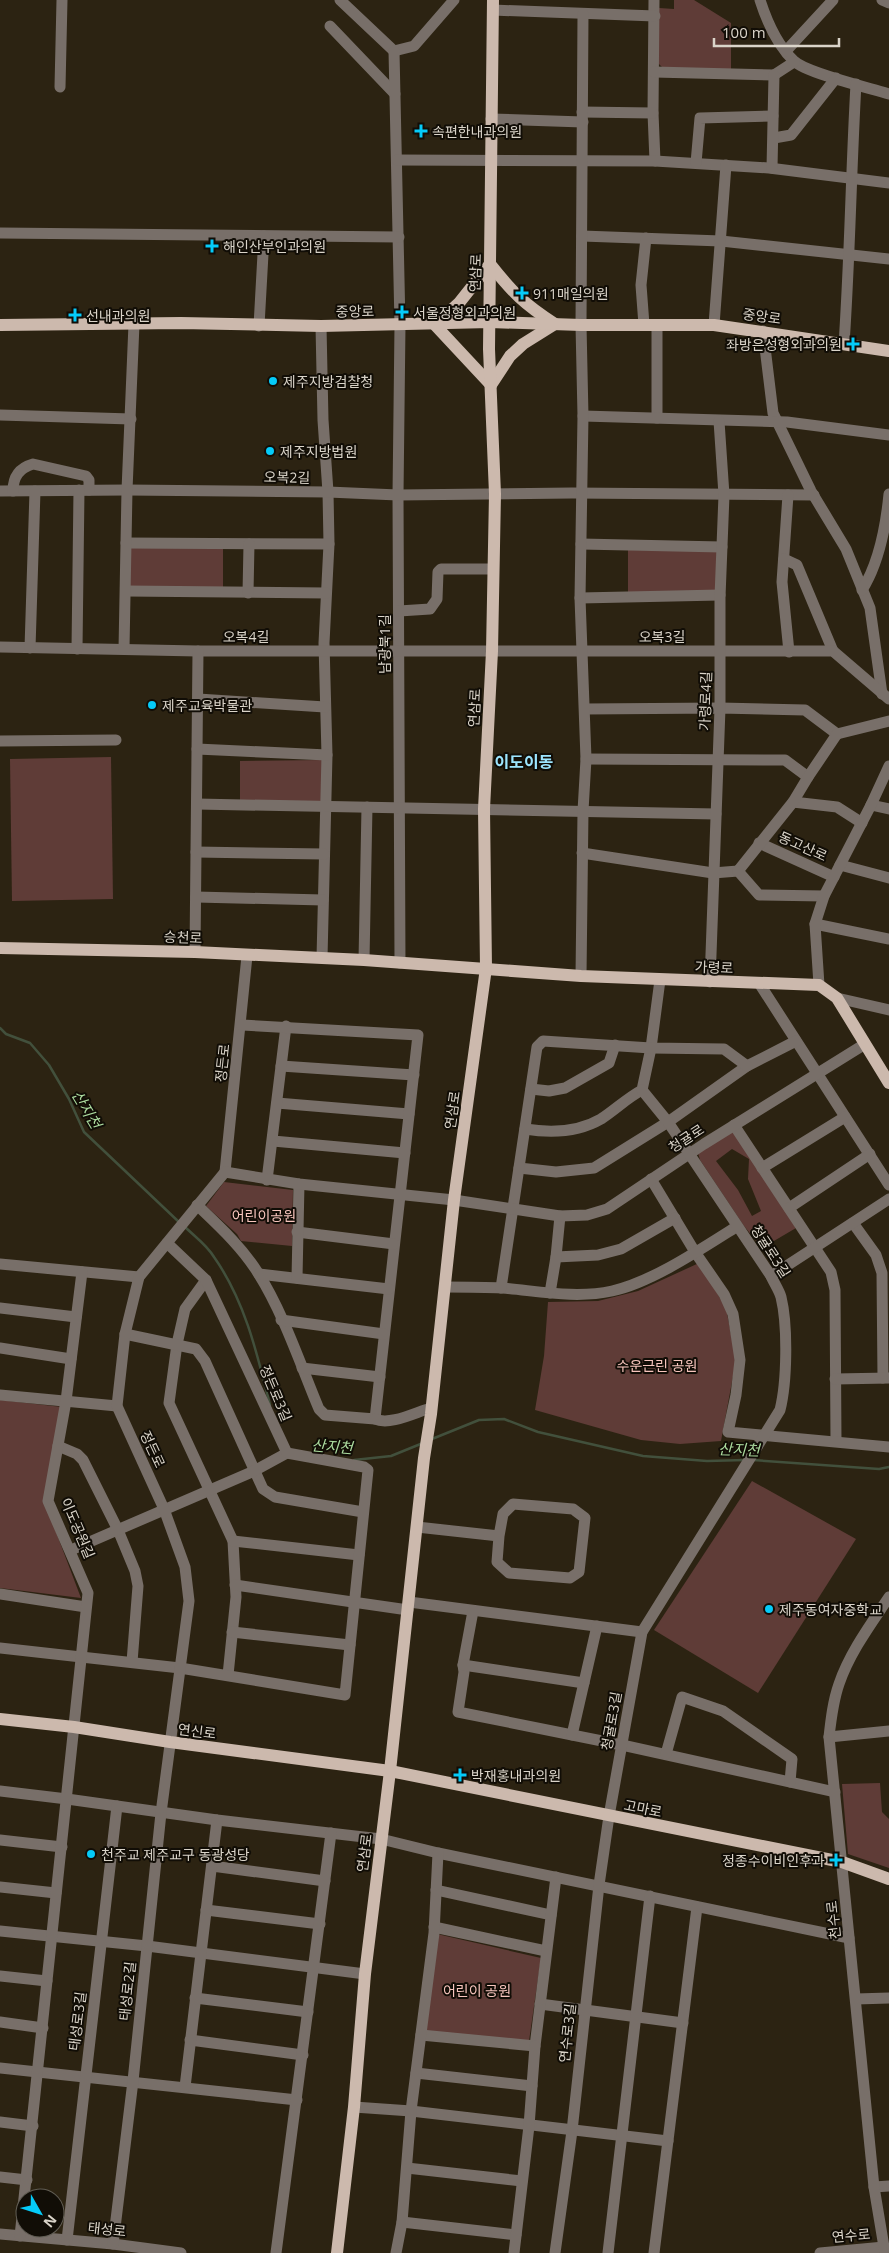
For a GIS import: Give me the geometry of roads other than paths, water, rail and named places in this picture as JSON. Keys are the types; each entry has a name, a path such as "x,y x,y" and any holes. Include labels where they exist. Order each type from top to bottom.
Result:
{"main road":[{"name":"연삼로","path":"337,2253 354,2107 365,1974 409,1606 424,1458 431,1411 454,1200 486,968 484,809 492,651 495,494 490,322 493,5"},
{"path":"490,264 512,293 525,305 555,324 523,344 510,356 491,385 435,324 459,303 490,264"},
{"name":"중앙로","path":"0,325 180,323 321,326 490,322 581,325 714,325 889,351"},
{"name":"승천로","path":"0,948 195,952 486,968"},
{"name":"가령로","path":"486,968 581,976 819,985"},
{"path":"819,985 837,998 889,1083"},
{"name":"연신로","path":"0,1719 74,1727 170,1742 390,1771"},
{"name":"고마로","path":"390,1771 842,1862 889,1879"}],"street":[{"path":"60,87 62,0"},
{"path":"340,0 394,51 414,46 454,0"},
{"path":"654,0 653,113 655,161"},
{"path":"760,0 769,26 794,62 836,78 889,94"},
{"path":"786,51 833,0"},
{"path":"882,0 889,3"},
{"path":"493,5 583,14 655,16"},
{"path":"581,976 582,853 586,759 580,598 583,416 581,325 583,14"},
{"path":"330,26 395,94"},
{"name":"남광북1길","path":"394,51 400,325 398,495 400,963"},
{"path":"654,72 774,76 794,62"},
{"path":"772,168 774,76"},
{"path":"774,138 792,135 836,78"},
{"path":"844,344 850,254 850,179 856,84"},
{"path":"491,119 653,113"},
{"path":"696,163 700,118 773,116"},
{"path":"396,160 655,161 772,168 889,183"},
{"path":"714,325 726,165"},
{"path":"0,233 399,237"},
{"path":"260,326 264,236"},
{"path":"582,236 721,241 889,259"},
{"path":"644,325 641,286 646,238"},
{"path":"124,649 127,490 134,324"},
{"path":"657,325 658,418"},
{"path":"321,326 323,420 328,492 324,650 328,755 322,958"},
{"path":"763,331 773,412 814,495 846,550 870,608 885,697"},
{"path":"0,414 131,418"},
{"path":"583,416 787,422 889,435"},
{"name":"가령로4길","path":"710,982 722,651 720,595 724,496 719,421"},
{"path":"12,491 16,475 27,466 33,464 86,476 89,480 84,490 77,649"},
{"name":"오복2길","path":"0,491 328,492 398,495 581,493 724,496 814,495"},
{"path":"30,648 35,491"},
{"path":"862,590 872,574 888,510 889,494"},
{"path":"788,496 782,582 789,652"},
{"path":"126,543 328,544"},
{"path":"248,593 249,544"},
{"path":"581,544 722,547"},
{"path":"784,559 797,565 833,651 885,697"},
{"path":"399,611 430,609 437,599 438,572 441,569 493,569"},
{"path":"126,591 326,593"},
{"path":"580,598 720,595"},
{"name":"오복4길","path":"0,647 198,651 492,651"},
{"path":"195,952 198,651"},
{"name":"오복3길","path":"492,651 833,651"},
{"path":"198,699 325,707"},
{"path":"585,709 720,708 804,710 838,734"},
{"path":"582,853 713,873 738,871 793,802 838,734 889,721"},
{"path":"0,741 116,740"},
{"path":"197,749 328,755"},
{"path":"586,759 785,760 808,777"},
{"name":"동고산로","path":"819,985 815,924 824,896 889,766"},
{"path":"793,802 837,806 862,823"},
{"path":"197,804 716,814"},
{"path":"871,805 889,809"},
{"path":"364,960 367,807"},
{"name":"동고산로","path":"759,843 834,877"},
{"path":"196,852 324,854"},
{"path":"840,865 889,878"},
{"path":"738,871 758,895 824,896"},
{"path":"196,896 323,900"},
{"path":"815,924 889,939"},
{"name":"정든로","path":"225,1172 242,1025 247,956"},
{"path":"524,1129 551,1133 581,1128 601,1119 625,1100 642,1090 651,1048 660,980"},
{"path":"758,983 889,1185"},
{"path":"837,998 889,1010"},
{"path":"242,1025 418,1035 375,1419"},
{"path":"267,1180 286,1026"},
{"path":"501,1288 537,1047 543,1041 651,1048 724,1049 747,1066"},
{"path":"519,1168 556,1172 594,1168 668,1122 747,1066 796,1041"},
{"name":"청귤로","path":"454,1200 560,1216 587,1215 607,1209 688,1154 865,1044"},
{"path":"531,1089 549,1091 565,1088 609,1063 615,1046"},
{"path":"281,1066 414,1075"},
{"name":"청귤로3길","path":"609,1816 642,1632 780,1410 784,1392 784,1315 780,1295 771,1276 668,1122 642,1090"},
{"path":"277,1103 409,1114"},
{"path":"762,1168 845,1117"},
{"path":"734,1125 831,1272 835,1290 836,1441"},
{"path":"273,1141 405,1153"},
{"path":"789,1208 870,1154"},
{"path":"0,1395 117,1406 125,1334 139,1277 225,1172 299,1184 454,1200"},
{"path":"651,1179 724,1294 734,1314 740,1360 736,1395 728,1432 889,1446"},
{"path":"297,1278 299,1184"},
{"path":"771,1276 889,1199"},
{"path":"197,1205 223,1229 259,1274 319,1409 325,1415 380,1421 431,1411"},
{"path":"550,1293 560,1216"},
{"path":"556,1257 598,1255 621,1249 675,1218"},
{"path":"835,1379 886,1378 882,1273 876,1255 853,1223"},
{"path":"445,1287 501,1288 581,1294 612,1291 640,1281 696,1252 736,1226"},
{"path":"298,1232 394,1244"},
{"name":"정든로3길","path":"165,1245 206,1280 287,1454"},
{"path":"0,1264 139,1277"},
{"name":"이도공원길","path":"25,2188 39,2072 51,1936 88,1593 71,1550 48,1501 66,1401 82,1272"},
{"path":"259,1274 389,1289"},
{"path":"206,1280 185,1308 177,1344 169,1403 233,1541 235,1586 228,1675"},
{"path":"0,1308 76,1317"},
{"path":"281,1320 384,1334"},
{"path":"125,1334 196,1349 205,1361 263,1489 275,1498 363,1512"},
{"path":"0,1348 71,1359"},
{"path":"302,1368 380,1377"},
{"name":"정든로","path":"117,1406 164,1510 184,1567 189,1600 170,1742"},
{"path":"58,1446 77,1454 83,1460 118,1530 135,1571 138,1586 132,1662"},
{"path":"0,1648 180,1668 345,1695 368,1470 364,1467 287,1454 254,1471 71,1550"},
{"path":"513,1504 573,1509 585,1518 579,1572 570,1578 509,1573 497,1562 499,1536 503,1514 513,1504"},
{"path":"417,1526 499,1536"},
{"path":"233,1541 359,1555"},
{"path":"235,1586 355,1601 473,1611 642,1632"},
{"path":"0,1594 86,1607"},
{"name":"천수로","path":"884,2250 874,2187 829,1737 832,1710 839,1683 851,1654 885,1612 889,1597"},
{"path":"473,1611 462,1665 464,1672 458,1712 622,1744 835,1792"},
{"path":"572,1735 597,1626"},
{"path":"232,1632 350,1645"},
{"path":"462,1665 584,1683"},
{"path":"666,1754 682,1697 723,1711 792,1759 790,1782"},
{"path":"829,1737 889,1731"},
{"name":"태성로2길","path":"114,2244 170,1742"},
{"path":"0,1791 67,1798 161,1813 381,1839 438,1853 850,1938"},
{"name":"태성로3길","path":"67,2240 117,1806"},
{"name":"연수로3길","path":"555,2253 572,2131 584,2011 609,1816"},
{"path":"185,2088 217,1820"},
{"path":"276,2253 332,1833"},
{"path":"0,1840 62,1847"},
{"path":"396,2253 402,2222 411,2111 434,1927 438,1853"},
{"path":"212,1866 325,1881"},
{"path":"514,2253 529,2126 535,2046 556,1877"},
{"path":"0,1887 56,1894"},
{"path":"436,1890 551,1915"},
{"path":"608,2253 650,1896"},
{"path":"654,2253 697,1907"},
{"path":"206,1910 320,1924"},
{"path":"434,1927 546,1952"},
{"path":"0,1931 147,1946 365,1974"},
{"path":"0,1976 47,1981"},
{"path":"195,1998 308,2012"},
{"path":"856,1999 889,1998"},
{"path":"540,2004 683,2023"},
{"path":"0,2022 43,2028"},
{"path":"421,2035 535,2046"},
{"path":"190,2040 303,2055"},
{"path":"0,2068 297,2100"},
{"path":"416,2072 532,2086"},
{"path":"354,2107 411,2111 668,2141"},
{"path":"0,2122 33,2126"},
{"path":"407,2168 522,2181"},
{"path":"0,2177 26,2180"},
{"path":"874,2187 889,2186"},
{"path":"402,2222 516,2235"},
{"name":"태성로","path":"0,2234 15,2236"},
{"name":"태성로","path":"44,2238 114,2244 181,2253"},
{"name":"연수로","path":"820,2253 884,2250"}],"waterway":[{"name":"산지천","path":"0,1028 6,1034 30,1043 49,1065 69,1099 84,1132 180,1223"},
{"name":"산지천","path":"184,1226 211,1253 234,1291 249,1328 270,1405"},
{"name":"산지천","path":"432,1439 479,1420 504,1419 538,1432 643,1456 707,1461 745,1460"},
{"name":"산지천","path":"354,1460 391,1456 423,1443"},
{"name":"산지천","path":"753,1460 879,1469 889,1467"}],"place":[{"name":"속편한내과의원","path":"421,131"},
{"name":"해인산부인과의원","path":"212,246"},
{"name":"911매일의원","path":"522,293"},
{"name":"서울정형외과의원","path":"402,312"},
{"name":"선내과의원","path":"75,315"},
{"name":"좌방은성형외과의원","path":"853,344"},
{"name":"제주지방검찰청","path":"273,381"},
{"name":"제주지방법원","path":"270,451"},
{"name":"제주교육박물관","path":"152,705"},
{"name":"제주동여자중학교","path":"769,1609"},
{"name":"박재홍내과의원","path":"460,1775"},
{"name":"천주교 제주교구 동광성당","path":"91,1854"},
{"name":"정종수이비인후과","path":"836,1860"}],"district":[{"name":"이도이동","path":"524,762"}],"park label":[{"name":"어린이공원","path":"264,1215"},
{"name":"수운근린 공원","path":"657,1365"},
{"name":"어린이 공원","path":"477,1990"}]}
